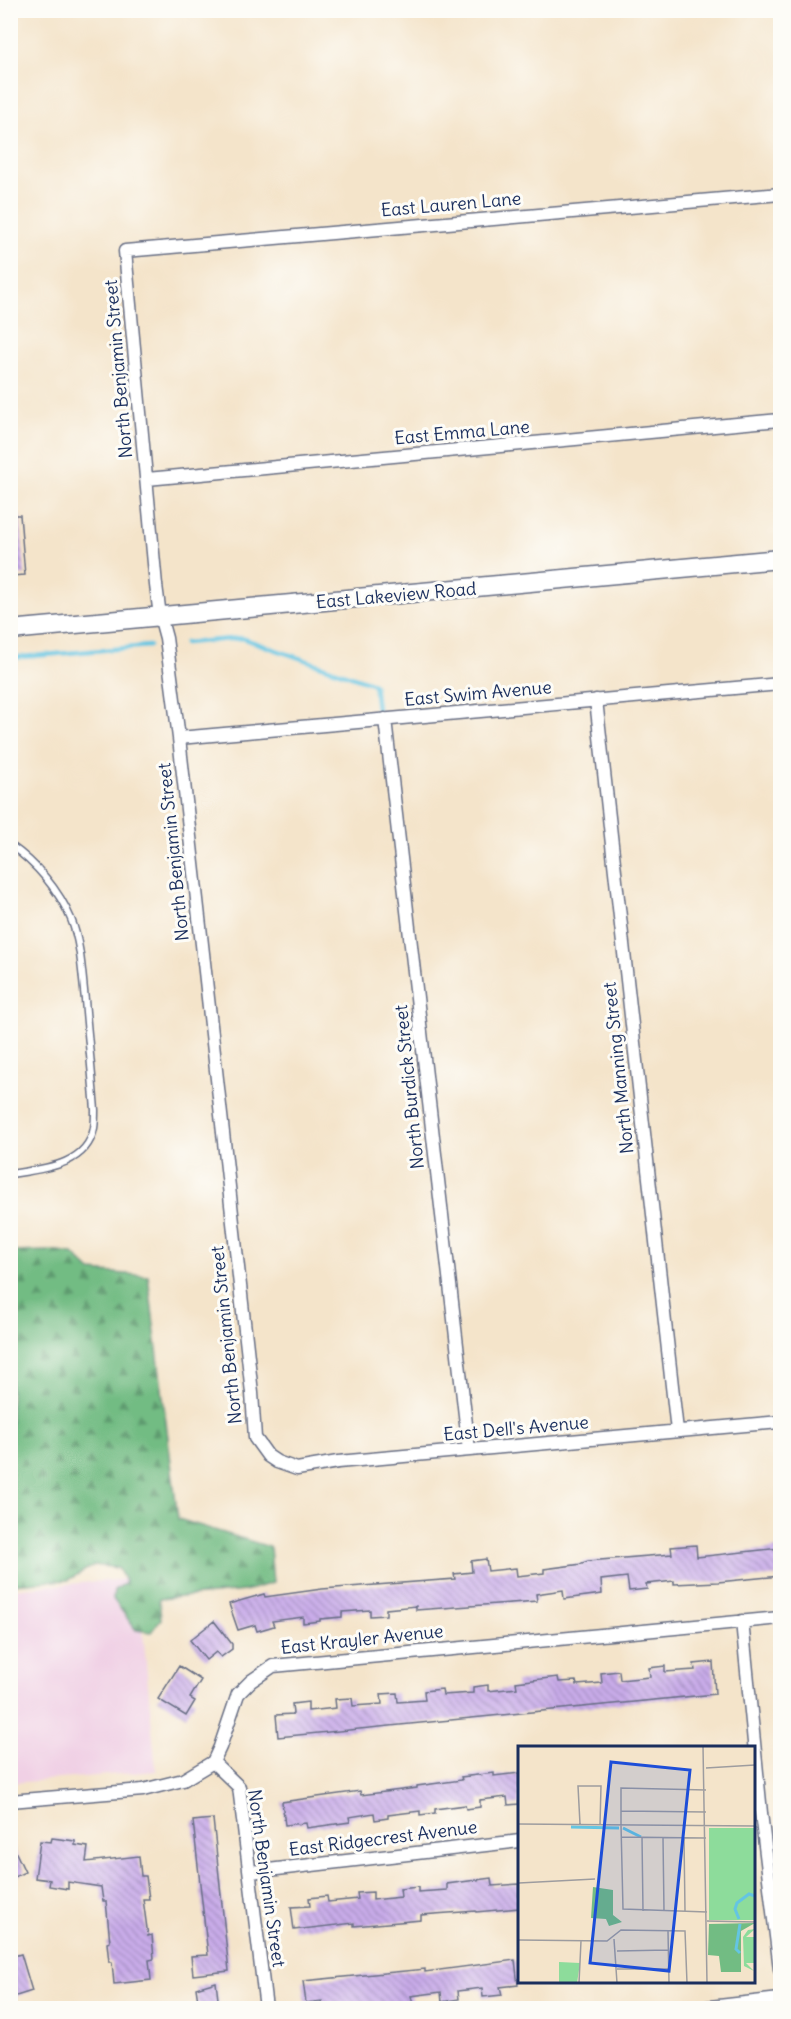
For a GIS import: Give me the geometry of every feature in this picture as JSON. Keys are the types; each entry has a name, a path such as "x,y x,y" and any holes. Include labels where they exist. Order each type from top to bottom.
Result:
{"street":[{"name":"East Lauren Lane","path":"125,250 780,194"},
{"name":"North Benjamin Street","path":"125,250 160,616 166,638 179,738 252,1394 253,1427 255,1438 261,1448"},
{"name":"East Emma Lane","path":"147,479 780,420"},
{"name":"East Lakeview Road","path":"10,630 780,560"},
{"name":"East Swim Avenue","path":"179,738 780,684"},
{"name":"North Manning Street","path":"596,700 677,1431"},
{"name":"North Burdick Street","path":"385,719 468,1450"},
{"name":"East Dell's Avenue","path":"261,1448 277,1462 297,1469 338,1462 780,1422"},
{"name":"East Krayler Avenue","path":"213,1762 238,1694 251,1681 273,1666 780,1618"},
{"path":"742,1621 752,1746"},
{"name":"North Benjamin Street","path":"213,1762 239,1787 266,2008"},
{"path":"10,1801 143,1790 183,1780 213,1762"},
{"path":"755,1787 780,1969"},
{"name":"East Ridgecrest Avenue","path":"251,1872 518,1841"},
{"path":"700,2008 780,1999"}],"lane":[{"path":"10,845 38,869 58,896 71,920 81,963 95,1110 94,1130 88,1145 79,1155 64,1163 10,1174"}],"shaded area":[{"path":"138,1578 156,1771 11,1783 11,1589"}],"green space":[{"path":"51,1251 73,1254 91,1271 148,1276 178,1519 270,1547 273,1583 245,1591 159,1599 161,1619 151,1632 136,1630 113,1599 114,1590 126,1583 118,1568 94,1565 68,1580 11,1584 11,1252"}],"building":[{"path":"10,515 20,515 25,575 10,576"},
{"path":"696,1545 697,1557 780,1548 780,1576 718,1582 674,1584 674,1581 646,1584 647,1589 629,1591 627,1577 601,1580 602,1594 564,1599 563,1590 536,1594 537,1601 416,1610 416,1606 386,1609 386,1615 370,1616 370,1610 342,1612 342,1617 320,1619 320,1621 303,1623 303,1617 272,1621 274,1626 257,1631 255,1625 238,1630 229,1604 264,1594 265,1597 322,1589 455,1579 454,1574 472,1572 471,1561 486,1559 488,1571 516,1568 517,1576 544,1573 544,1569 582,1564 588,1561 672,1554 671,1547"},
{"path":"214,1621 232,1644 232,1649 221,1657 216,1652 206,1660 190,1640"},
{"path":"713,1662 715,1694 278,1737 276,1715 293,1714 292,1704 308,1702 308,1711 336,1708 335,1699 352,1698 353,1706 382,1704 381,1694 397,1693 398,1702 425,1700 424,1691 442,1689 443,1695 473,1693 473,1687 488,1685 488,1691 517,1688 516,1682 558,1677 559,1682 576,1681 577,1685 602,1683 601,1673 619,1671 620,1680 650,1677 649,1668 665,1666 665,1672 695,1670 694,1664"},
{"path":"179,1666 201,1680 190,1698 195,1701 186,1716 158,1699"},
{"path":"518,1773 518,1804 508,1805 507,1797 480,1800 480,1807 466,1809 465,1805 435,1809 435,1813 420,1815 420,1811 388,1815 388,1818 375,1820 374,1813 349,1817 350,1822 307,1828 306,1823 285,1825 282,1802 360,1791 361,1795 417,1788 417,1786 462,1780 461,1777"},
{"path":"213,1819 229,1971 193,1975 191,1956 208,1955 193,1821"},
{"path":"52,1838 75,1841 75,1845 88,1847 86,1862 139,1856 141,1876 146,1876 149,1899 143,1899 148,1936 152,1935 154,1959 149,1960 151,1980 114,1984 107,1943 110,1942 106,1901 103,1901 101,1887 68,1882 68,1889 49,1886 50,1880 35,1878 40,1841 51,1842"},
{"path":"10,1840 25,1872 10,1879"},
{"path":"491,1878 492,1886 518,1884 518,1908 421,1915 421,1920 354,1926 354,1923 294,1930 291,1907 310,1906 309,1898 327,1896 328,1902 358,1899 357,1893 373,1892 373,1900 401,1897 400,1889 418,1887 418,1892 447,1890 447,1884"},
{"path":"21,1954 32,1991 10,1998 10,1957"},
{"path":"515,1960 518,1985 500,1987 502,1995 483,1997 482,1988 458,1991 459,1999 442,2002 441,1992 411,1996 413,2004 379,2008 367,2008 367,2005 323,2008 322,2001 306,2003 303,1981 425,1969 425,1972"},
{"path":"216,1982 219,2008 199,2008 196,1988"}],"waterway":[{"path":"185,643 242,638 374,684 378,717"},
{"path":"10,658 149,646"}]}
